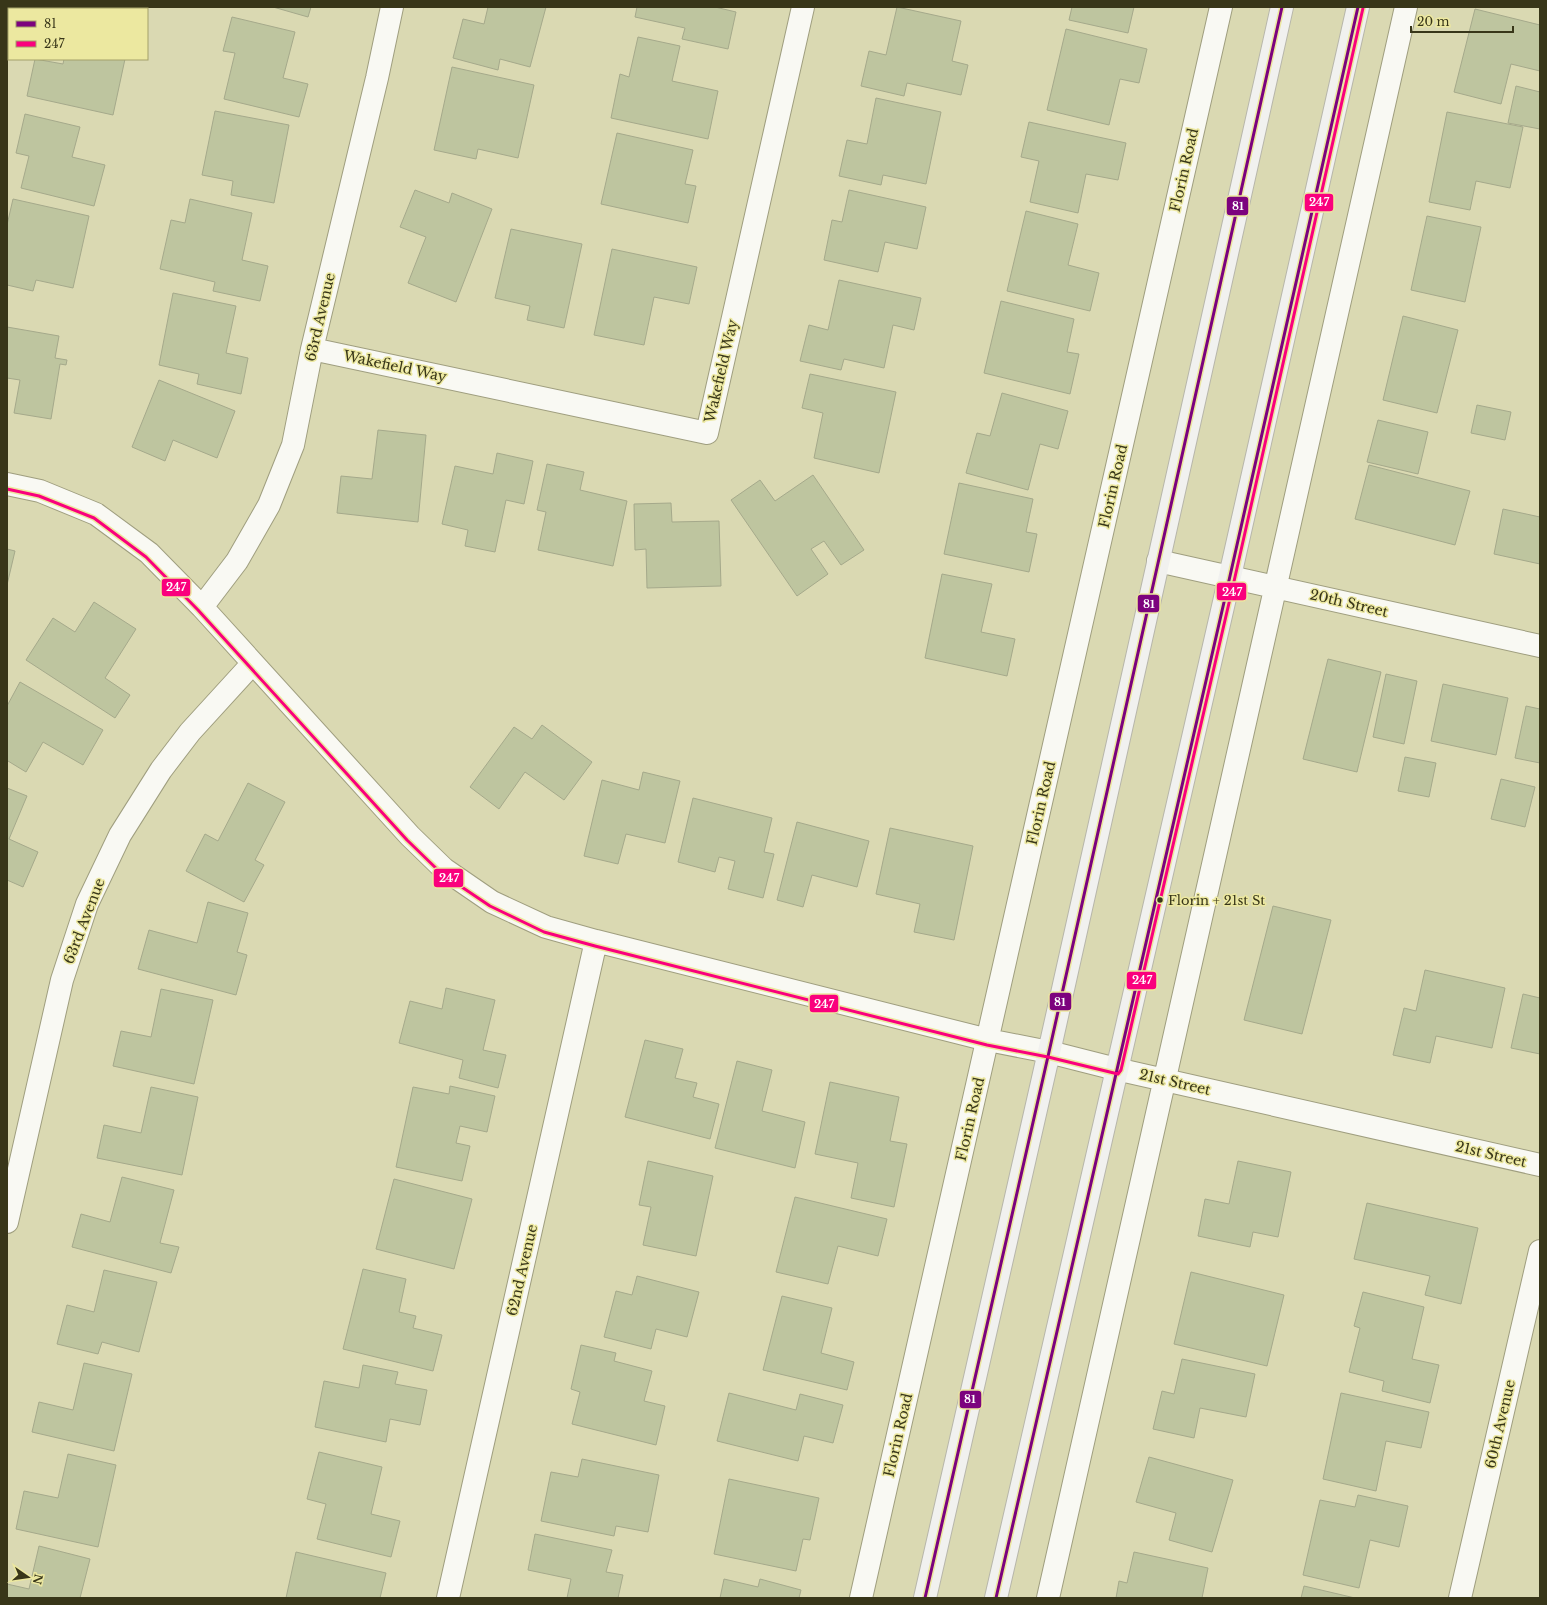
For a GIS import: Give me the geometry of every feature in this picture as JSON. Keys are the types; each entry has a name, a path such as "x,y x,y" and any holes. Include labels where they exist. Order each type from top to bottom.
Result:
{"main road":[{"path":"926,1598 1282,7"},
{"path":"996,1598 1230,576 1358,7"}],"street":[{"name":"63rd Avenue","path":"202,607 237,561 269,505 293,445 312,348 377,78 392,7"},
{"name":"Wakefield Way","path":"312,348 707,433 803,7"},
{"name":"Florin Road","path":"862,1598 1221,7"},
{"path":"1048,1598 1166,1080 1406,7"},
{"name":"21st Street","path":"7,484 40,491 96,514 150,553 202,607 410,836 444,869 492,902 546,927 988,1040 1049,1052 1116,1069 1540,1165"},
{"name":"20th Street","path":"1158,561 1540,646"},
{"name":"63rd Avenue","path":"7,1222 62,980 87,904 120,835 161,770 190,732 253,663"},
{"name":"62nd Avenue","path":"448,1598 596,941"},
{"name":"60th Avenue","path":"1460,1598 1540,1251"}],"building":[{"path":"74,7 137,7 136,8"},
{"path":"273,7 311,7 308,17"},
{"path":"488,7 546,7 530,67 500,59 498,70 453,58 463,19 484,24"},
{"path":"637,7 715,7 736,12 728,49 682,39 685,28 635,17"},
{"path":"897,7 961,21 952,61 968,65 961,95 907,83 904,96 861,86 869,51 886,55"},
{"path":"1072,7 1134,7 1128,33 1069,20"},
{"path":"1475,9 1540,25 1540,71 1511,64 1501,104 1454,92"},
{"path":"232,17 295,32 283,78 308,84 299,117 224,99 235,53 223,51"},
{"path":"1066,29 1147,49 1139,83 1120,79 1109,125 1047,110"},
{"path":"638,37 680,46 672,81 718,91 708,139 611,118 620,74 629,77"},
{"path":"35,60 63,64 64,60 125,60 113,115 27,96"},
{"path":"452,67 534,85 518,158 478,149 476,159 434,150"},
{"path":"1516,86 1540,92 1540,129 1508,123"},
{"path":"876,98 941,112 926,184 883,175 881,185 839,176 847,140 867,144"},
{"path":"215,111 289,125 274,203 231,195 233,181 202,175"},
{"path":"1447,112 1523,127 1510,188 1476,181 1470,210 1429,202"},
{"path":"25,114 80,127 72,157 105,165 94,206 21,188 29,156 16,153"},
{"path":"1029,122 1126,143 1118,180 1086,174 1078,213 1030,202 1039,161 1021,157"},
{"path":"617,133 693,150 685,184 696,186 688,223 601,204"},
{"path":"415,190 449,203 452,193 492,209 456,302 408,283 426,237 400,227"},
{"path":"849,190 926,207 917,249 885,242 878,272 824,260 832,220 842,222"},
{"path":"13,199 89,216 73,288 36,280 33,291 7,285 7,225"},
{"path":"190,199 252,213 242,260 268,266 260,301 213,291 215,282 160,269 171,220 185,223"},
{"path":"1026,211 1078,224 1068,265 1099,273 1090,311 1007,291"},
{"path":"1427,216 1481,227 1465,302 1411,290"},
{"path":"511,229 582,244 564,328 527,320 530,306 495,298"},
{"path":"612,249 697,267 689,304 654,297 644,345 594,335"},
{"path":"839,280 921,298 914,330 893,325 884,368 844,359 841,370 800,361 809,325 828,330"},
{"path":"173,293 236,306 226,353 248,358 241,394 197,384 199,374 159,365"},
{"path":"1001,301 1074,319 1067,352 1079,354 1070,394 984,373"},
{"path":"1403,316 1458,330 1437,413 1383,400"},
{"path":"7,327 59,336 55,358 67,360 66,365 60,364 51,419 14,413 20,380 7,378"},
{"path":"810,374 896,392 879,473 814,458 823,413 802,408"},
{"path":"159,380 235,411 217,458 173,440 165,461 132,447"},
{"path":"1002,393 1068,411 1058,449 1040,444 1028,490 966,473 977,433 990,436"},
{"path":"1477,405 1511,412 1505,440 1471,433"},
{"path":"1378,420 1428,432 1418,474 1367,462"},
{"path":"378,430 426,435 418,522 337,513 341,476 372,479"},
{"path":"497,453 533,461 524,504 506,500 495,552 465,546 468,530 442,524 455,466 493,474"},
{"path":"547,464 584,472 580,490 627,501 613,566 538,550 546,512 537,510"},
{"path":"1369,465 1470,491 1455,545 1355,519"},
{"path":"813,475 864,550 841,565 824,541 811,549 828,574 797,596 731,500 760,480 775,501"},
{"path":"959,483 1033,499 1026,532 1037,534 1029,572 944,554"},
{"path":"671,503 672,522 719,521 721,586 647,588 646,549 635,550 634,504"},
{"path":"1503,509 1540,517 1540,564 1494,554"},
{"path":"7,549 15,551 7,585"},
{"path":"942,574 992,584 981,632 1015,639 1007,676 925,658"},
{"path":"94,602 136,629 105,678 130,695 115,718 26,660 53,618 75,632"},
{"path":"1328,659 1381,672 1357,772 1303,759"},
{"path":"1386,674 1417,681 1404,744 1373,737"},
{"path":"20,682 103,730 83,765 43,742 26,772 8,761 7,763 7,706"},
{"path":"1443,684 1508,698 1496,755 1431,741"},
{"path":"1526,706 1540,709 1540,763 1515,758"},
{"path":"542,725 592,762 564,800 525,772 499,809 470,787 514,727 532,739"},
{"path":"1405,757 1436,763 1429,797 1398,791"},
{"path":"643,772 680,781 665,843 626,834 618,864 584,856 602,780 639,790"},
{"path":"1501,779 1535,787 1525,827 1491,819"},
{"path":"248,783 285,802 255,860 264,865 244,902 186,871 205,834 218,841"},
{"path":"7,788 27,796 9,839 38,852 23,887 7,880"},
{"path":"693,798 772,818 764,852 774,854 763,898 728,889 735,861 719,857 715,872 678,862"},
{"path":"797,822 869,841 857,887 812,875 803,907 777,900"},
{"path":"890,828 973,846 954,940 914,932 920,904 876,894"},
{"path":"208,902 248,913 237,952 247,955 236,995 138,969 149,930 197,943"},
{"path":"1273,906 1331,920 1302,1034 1244,1020"},
{"path":"1425,970 1505,988 1492,1048 1436,1036 1430,1063 1393,1055 1404,1008 1416,1011"},
{"path":"446,988 495,1000 483,1050 506,1055 498,1088 459,1078 463,1060 399,1043 410,1001 442,1009"},
{"path":"161,989 213,1000 194,1084 113,1066 121,1031 151,1037"},
{"path":"1523,994 1540,998 1540,1054 1511,1048"},
{"path":"645,1040 683,1049 675,1078 697,1083 693,1097 719,1104 710,1139 625,1117"},
{"path":"737,1061 772,1070 762,1111 805,1122 795,1168 715,1148"},
{"path":"830,1082 899,1097 890,1141 907,1144 894,1207 851,1198 858,1163 815,1154"},
{"path":"450,1086 495,1096 487,1132 460,1126 456,1143 470,1146 462,1181 396,1167 413,1087 449,1094"},
{"path":"151,1087 198,1097 182,1175 97,1158 104,1125 141,1133"},
{"path":"648,1161 713,1176 696,1256 643,1245 651,1207 639,1205"},
{"path":"1238,1161 1291,1172 1278,1237 1253,1232 1250,1247 1198,1236 1205,1199 1229,1204"},
{"path":"122,1177 174,1190 160,1243 179,1247 171,1273 72,1247 81,1214 110,1222"},
{"path":"394,1179 472,1199 454,1269 376,1249"},
{"path":"795,1197 887,1219 878,1256 838,1246 828,1284 776,1272"},
{"path":"1367,1203 1478,1228 1461,1304 1425,1295 1430,1276 1354,1259"},
{"path":"363,1269 406,1279 399,1312 416,1316 413,1328 442,1335 433,1371 343,1349"},
{"path":"104,1270 157,1282 139,1352 102,1342 98,1354 57,1344 67,1305 94,1312"},
{"path":"1191,1272 1284,1295 1267,1366 1174,1344"},
{"path":"637,1276 699,1292 687,1337 656,1329 651,1349 604,1337 616,1291 632,1295"},
{"path":"1363,1292 1424,1307 1412,1359 1439,1365 1430,1403 1382,1391 1384,1381 1349,1372 1360,1328 1354,1326"},
{"path":"782,1296 832,1308 821,1353 854,1362 847,1390 763,1370"},
{"path":"581,1345 616,1353 614,1361 652,1371 644,1401 665,1406 656,1445 572,1424 580,1392 571,1389"},
{"path":"1182,1359 1255,1374 1246,1417 1200,1408 1194,1438 1153,1429 1162,1391 1174,1394"},
{"path":"84,1363 132,1374 114,1451 32,1432 39,1402 73,1410"},
{"path":"363,1365 398,1372 395,1384 427,1390 420,1425 390,1419 386,1442 315,1427 324,1381 359,1388"},
{"path":"729,1393 796,1410 800,1394 843,1405 833,1443 804,1436 798,1461 717,1441"},
{"path":"1341,1393 1429,1412 1421,1448 1386,1441 1376,1491 1323,1479"},
{"path":"319,1452 382,1467 371,1514 400,1521 391,1557 317,1539 326,1504 307,1499"},
{"path":"68,1454 116,1465 98,1547 16,1529 24,1491 58,1498"},
{"path":"1149,1457 1233,1480 1212,1552 1169,1540 1176,1513 1136,1502"},
{"path":"582,1459 659,1475 648,1532 616,1526 614,1536 541,1521 551,1472 578,1477"},
{"path":"729,1479 819,1498 810,1540 803,1539 796,1571 714,1554"},
{"path":"1358,1495 1408,1506 1399,1547 1370,1540 1359,1588 1303,1575 1320,1500 1355,1507"},
{"path":"535,1534 612,1550 606,1572 623,1575 618,1598 567,1598 571,1579 528,1570"},
{"path":"39,1546 90,1559 80,1598 7,1598 7,1584 29,1589"},
{"path":"296,1552 386,1573 380,1598 286,1598"},
{"path":"1134,1552 1208,1568 1202,1598 1116,1598 1119,1581 1127,1583"},
{"path":"724,1579 758,1587 760,1579 801,1590 799,1598 720,1598"},
{"path":"1304,1586 1355,1598 1301,1598"}],"transit line":[{"name":"81","path":"925,1598 1049,1052 1282,7"},
{"name":"81","path":"996,1598 1230,576 1358,7"},
{"name":"247","path":"7,489 39,496 94,518 146,557 198,610 407,840 441,873 490,906 544,932 595,946 987,1045 1048,1057 1118,1074 1121,1070 1235,577 1363,8"}],"place":[{"name":"Florin + 21st St","path":"1160,900"}]}
